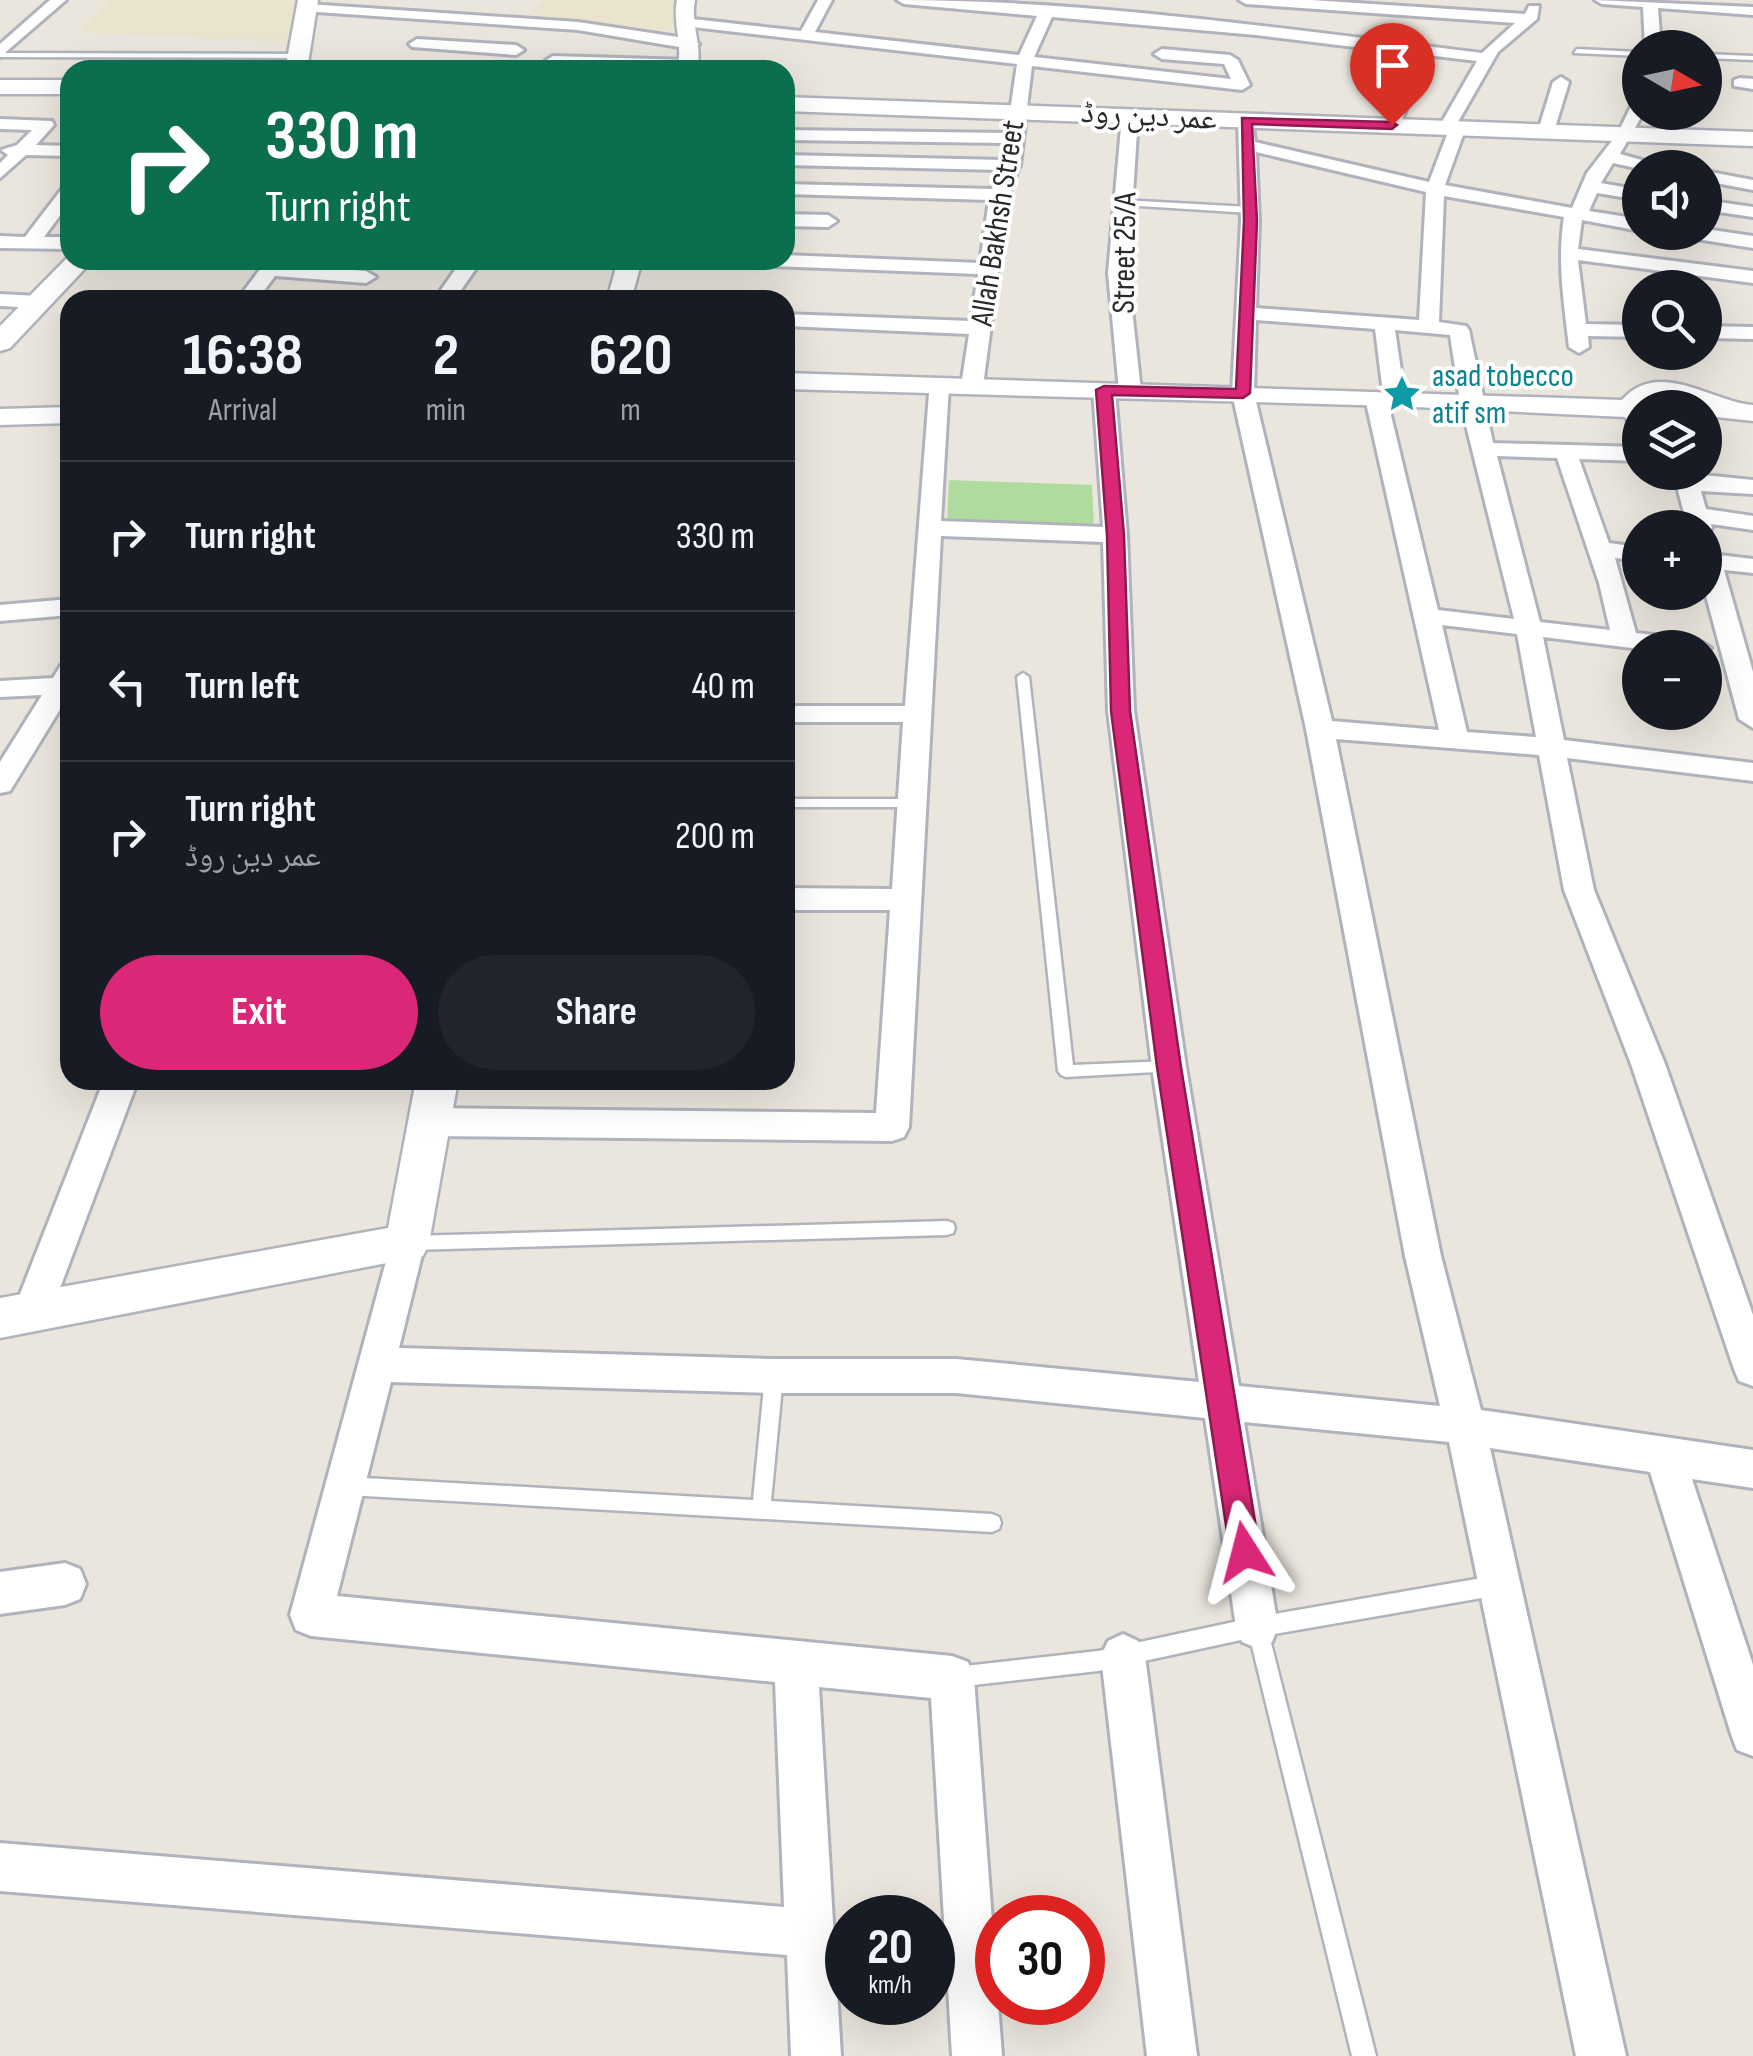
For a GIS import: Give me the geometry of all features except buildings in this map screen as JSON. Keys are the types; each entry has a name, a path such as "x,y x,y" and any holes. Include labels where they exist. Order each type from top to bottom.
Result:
{"main road":[{"path":"299,60 308,4"},
{"path":"0,87 60,87"},
{"name":"عمر دین روڈ","path":"795,104 1130,116 1247,133 1392,125 1753,140"},
{"path":"0,342 70,270"}],"street":[{"path":"0,53 59,0"},
{"path":"339,9 352,6 356,0"},
{"path":"424,15 440,0"},
{"path":"497,20 511,0"},
{"path":"686,0 681,15 694,52 691,60"},
{"path":"806,35 825,0"},
{"path":"904,0 1256,30 1487,58"},
{"path":"1246,0 1528,19"},
{"path":"1429,327 1435,189 1452,127 1487,58 1528,19 1536,0"},
{"path":"1602,0 1753,11"},
{"path":"308,4 578,26 691,44"},
{"path":"1650,5 1660,24 1658,30"},
{"name":"Allah Bakhsh Street","path":"972,386 999,195 1010,165 1025,60 1046,13"},
{"path":"401,58 446,16"},
{"path":"684,22 1242,85 1230,60 1151,52"},
{"path":"553,60 578,26"},
{"path":"1034,41 1053,43"},
{"path":"417,44 516,50"},
{"path":"1392,125 1422,50"},
{"path":"796,52 1025,60"},
{"path":"1546,131 1561,82"},
{"name":"Street 25/A","path":"1130,116 1118,273 1115,535 1120,711 1169,1067 1257,1627"},
{"path":"0,124 46,125 0,173"},
{"path":"1622,333 1577,338 1568,253 1574,215 1582,208 1608,157 1628,130"},
{"path":"1601,2056 1466,1426 1423,1256 1320,730 1243,393 1250,210 1247,133 1435,189 1622,222"},
{"path":"795,135 1015,138"},
{"path":"0,150 60,151"},
{"path":"1608,157 1622,160"},
{"path":"795,160 1010,165"},
{"path":"1722,179 1753,185"},
{"path":"1591,187 1622,192"},
{"path":"795,188 999,195"},
{"path":"31,242 60,203"},
{"path":"1722,207 1753,212"},
{"path":"795,220 828,221"},
{"path":"1722,237 1753,242"},
{"path":"0,242 60,243"},
{"path":"1568,253 1753,277"},
{"path":"795,261 988,269"},
{"path":"315,270 366,276"},
{"path":"0,300 38,302"},
{"path":"1247,313 1459,330 1471,400 1527,628 1579,890 1648,1064 1753,1369"},
{"path":"795,320 982,328"},
{"path":"1384,324 1385,398 1455,738"},
{"path":"1722,333 1753,334"},
{"path":"795,382 1471,400 1622,413"},
{"path":"429,1122 892,1127 938,385"},
{"path":"0,417 60,415"},
{"path":"1484,449 1622,453"},
{"path":"1565,450 1623,630"},
{"path":"1722,482 1753,486"},
{"path":"1722,522 1753,523"},
{"path":"929,528 1115,535"},
{"path":"1600,549 1622,552"},
{"path":"1722,559 1753,566"},
{"path":"1722,598 1743,653 1753,719"},
{"path":"0,613 60,608"},
{"path":"1427,616 1622,639"},
{"path":"0,689 60,681"},
{"path":"0,784 60,692"},
{"path":"795,714 918,714"},
{"path":"1320,730 1551,747 1753,772"},
{"path":"795,899 907,900"},
{"path":"16,1315 117,1090"},
{"path":"435,1090 407,1243 310,1615 952,1678 977,2056"},
{"path":"16,1315 407,1243"},
{"path":"375,1364 774,1376 956,1376 1466,1426 1753,1469"},
{"path":"1665,1456 1753,1734"},
{"path":"0,1594 65,1584"},
{"path":"1123,1656 1172,2056"},
{"path":"796,1662 816,2056"},
{"path":"0,1867 810,1933"}],"lane":[{"path":"1577,51 1622,53"},
{"path":"0,53 209,60"},
{"path":"1722,57 1753,58"},
{"path":"1124,202 1250,210"},
{"path":"1023,677 1066,1071 1169,1067"},
{"path":"795,803 913,803"},
{"path":"407,1243 947,1228"},
{"path":"760,1510 774,1376"},
{"path":"344,1485 992,1523"},
{"path":"952,1678 1123,1656 1257,1627 1499,1585"},
{"path":"1257,1627 1364,2056"}],"shaded area":[{"path":"110,0 308,0 301,42 78,32"},
{"path":"544,0 686,0 687,31 524,22"}],"green space":[{"path":"949,480 1092,485 1094,528 947,523"}],"place":[{"name":"asad tobecco atif sm","path":"1402,394"}],"route":[{"path":"1245,1552 1169,1067 1120,711 1115,535 1104,390 1243,393 1250,221 1246,121 1392,125"}]}
